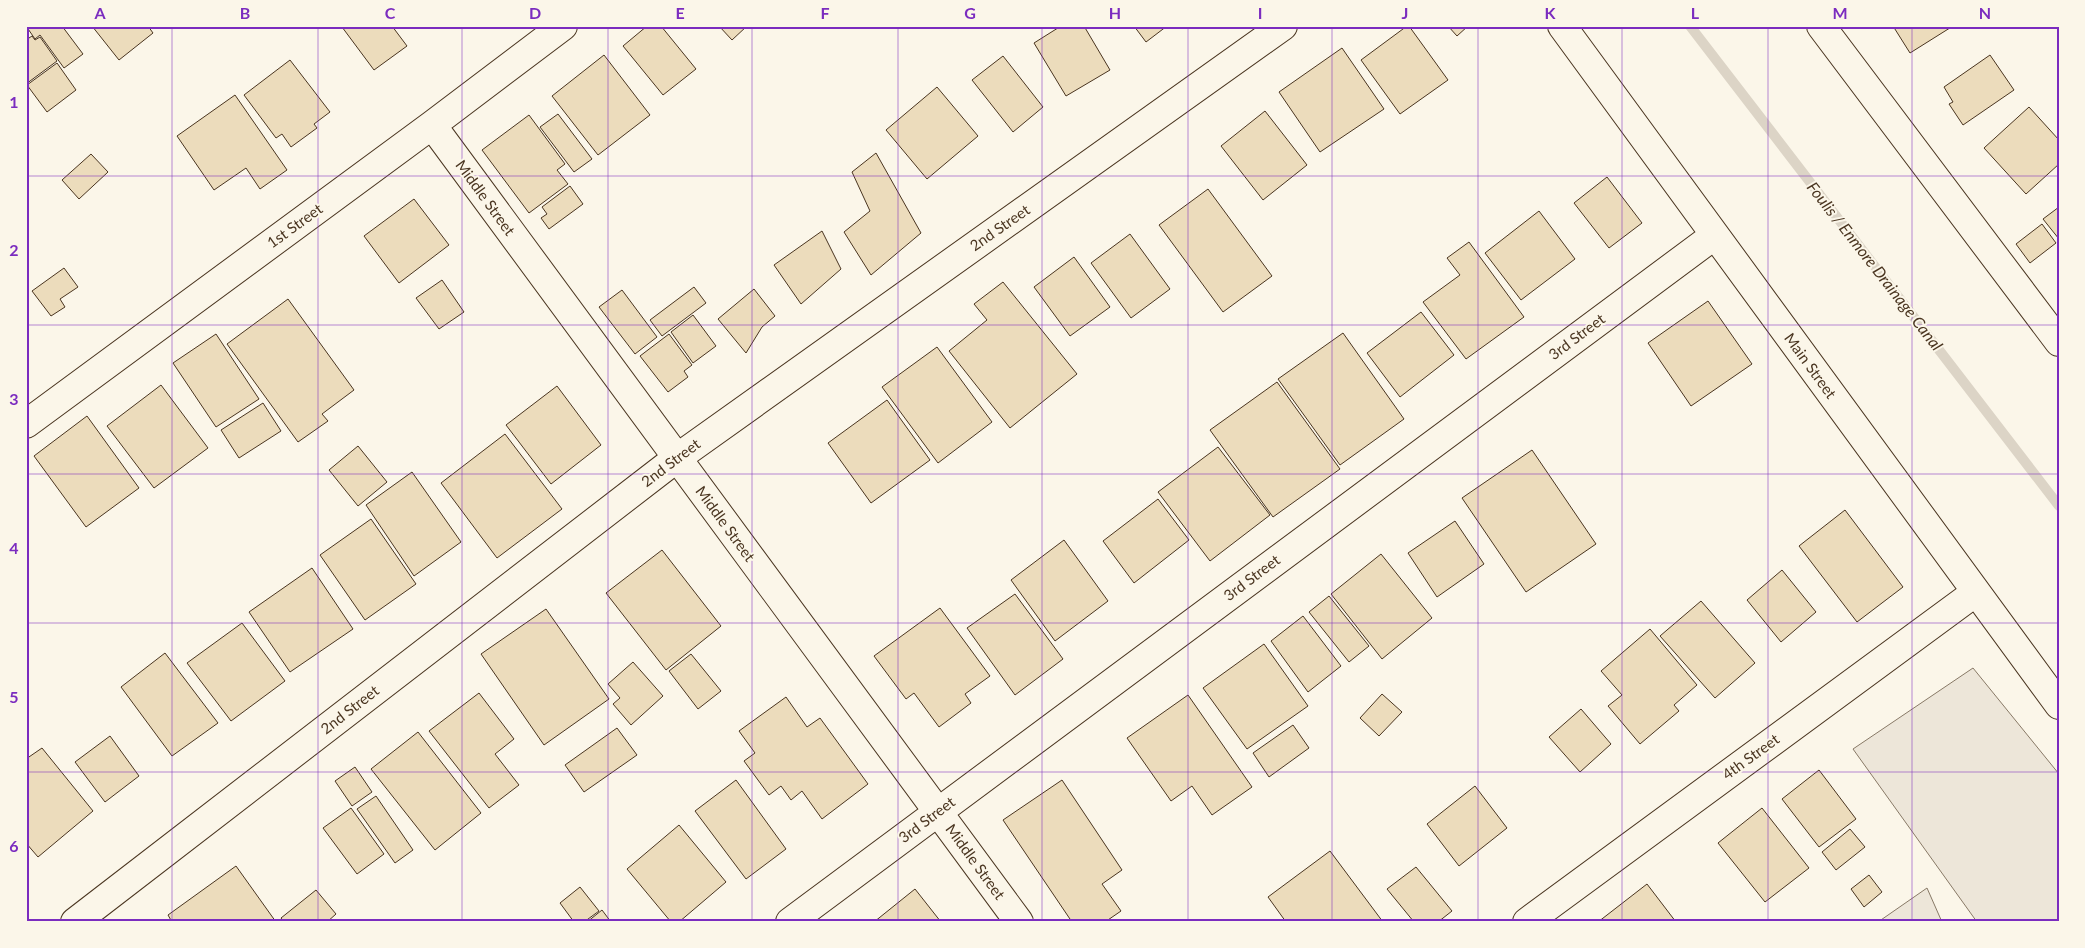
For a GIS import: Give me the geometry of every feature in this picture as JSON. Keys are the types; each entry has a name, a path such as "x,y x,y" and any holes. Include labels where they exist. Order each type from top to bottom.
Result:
{"street":[{"name":"1st Street","path":"26,424 432,126 563,26"},
{"name":"2nd Street","path":"75,922 677,458 1283,26"},
{"name":"Main Street","path":"1562,26 2059,705"},
{"path":"1822,26 2059,342"},
{"name":"Middle Street","path":"432,126 1019,922"},
{"name":"3rd Street","path":"790,922 1714,235"},
{"name":"4th Street","path":"1527,922 1976,592"}],"shaded area":[{"path":"1973,668 2059,774 2059,922 1977,922 1853,749"},
{"path":"1927,888 1942,922 1878,922"}],"building":[{"path":"26,26 62,26 83,54 64,68 40,35 35,39"},
{"path":"92,26 148,26 153,33 119,60"},
{"path":"392,26 407,46 374,70 342,27"},
{"path":"647,26 661,26 696,69 663,95 623,46"},
{"path":"719,26 747,26 732,40"},
{"path":"1061,26 1084,26 1110,70 1066,96 1034,43"},
{"path":"1134,26 1167,26 1146,42"},
{"path":"1409,26 1448,80 1400,114 1361,60"},
{"path":"1448,26 1468,26 1457,36"},
{"path":"1893,26 1953,26 1910,53"},
{"path":"32,36 35,40 40,37 57,61 26,84 26,40"},
{"path":"1342,48 1384,109 1320,152 1279,92"},
{"path":"604,55 650,115 598,155 552,96"},
{"path":"1990,55 2014,90 1963,125 1949,104 1953,102 1944,87"},
{"path":"1003,56 1043,107 1013,132 972,80"},
{"path":"290,60 330,112 314,124 317,128 291,147 282,134 276,138 244,95"},
{"path":"57,63 76,90 47,112 27,85"},
{"path":"937,87 978,136 927,179 886,130"},
{"path":"235,95 287,170 260,189 246,168 214,190 177,136"},
{"path":"2029,107 2059,140 2059,164 2026,194 1984,148"},
{"path":"1265,111 1307,165 1263,200 1221,146"},
{"path":"558,114 592,159 574,172 540,127"},
{"path":"529,115 565,164 557,170 568,184 529,213 482,150"},
{"path":"876,153 921,233 871,275 844,232 870,211 852,172"},
{"path":"91,154 108,172 79,199 62,180"},
{"path":"1607,177 1642,223 1609,248 1574,203"},
{"path":"570,186 583,204 549,229 541,218 547,214 542,207"},
{"path":"1208,189 1272,276 1223,312 1159,225"},
{"path":"414,199 449,245 399,283 364,236"},
{"path":"2059,207 2059,239 2043,219"},
{"path":"1539,211 1575,259 1521,300 1485,253"},
{"path":"2042,224 2056,243 2030,263 2016,244"},
{"path":"822,231 841,269 801,304 774,265"},
{"path":"1130,234 1170,289 1131,318 1091,263"},
{"path":"1469,242 1524,317 1466,359 1423,302 1460,275 1447,258"},
{"path":"1074,257 1110,307 1070,336 1034,287"},
{"path":"64,268 78,287 60,299 65,307 51,316 32,291"},
{"path":"442,280 464,312 439,329 416,298"},
{"path":"1003,282 1077,374 1010,428 949,351 987,320 974,304"},
{"path":"694,287 706,303 662,336 650,320"},
{"path":"754,289 775,316 762,327 746,353 718,319"},
{"path":"622,290 657,337 635,354 599,307"},
{"path":"288,299 354,390 322,414 328,421 298,442 227,344"},
{"path":"1708,301 1752,364 1691,406 1648,343"},
{"path":"1421,312 1454,355 1400,397 1367,353"},
{"path":"693,315 716,346 693,363 671,332"},
{"path":"1343,333 1404,419 1340,465 1278,379"},
{"path":"216,334 259,399 216,427 173,363"},
{"path":"669,334 692,365 684,371 688,377 668,392 640,356"},
{"path":"937,347 992,422 938,463 882,387"},
{"path":"1277,382 1340,469 1273,517 1210,430"},
{"path":"161,385 208,448 154,488 107,426"},
{"path":"557,386 601,445 551,484 506,425"},
{"path":"887,400 930,460 871,503 828,443"},
{"path":"263,403 281,431 239,458 221,430"},
{"path":"87,416 139,488 86,527 34,456"},
{"path":"505,434 562,509 497,558 441,483"},
{"path":"358,446 387,482 358,506 329,470"},
{"path":"1218,447 1270,515 1210,561 1158,492"},
{"path":"1532,450 1596,544 1526,592 1462,498"},
{"path":"412,472 461,542 414,576 366,505"},
{"path":"1158,499 1189,540 1134,583 1103,541"},
{"path":"1845,510 1903,587 1857,622 1799,546"},
{"path":"371,519 416,584 365,620 320,555"},
{"path":"1455,521 1484,564 1437,597 1408,553"},
{"path":"1064,540 1108,601 1055,641 1011,580"},
{"path":"662,550 721,626 666,670 606,593"},
{"path":"1381,554 1432,618 1382,659 1331,594"},
{"path":"312,568 353,629 290,672 249,612"},
{"path":"1782,570 1816,612 1781,642 1747,600"},
{"path":"1015,594 1063,659 1015,695 967,628"},
{"path":"1329,596 1369,646 1349,662 1309,612"},
{"path":"1701,601 1755,663 1715,698 1660,636"},
{"path":"940,608 990,676 965,694 971,703 939,727 914,693 906,699 874,656"},
{"path":"546,609 609,699 544,745 481,654"},
{"path":"1303,616 1341,666 1308,692 1271,641"},
{"path":"242,623 285,681 231,721 187,663"},
{"path":"1650,629 1697,685 1674,705 1679,711 1640,744 1608,706 1622,695 1601,671"},
{"path":"1264,644 1308,706 1247,749 1203,688"},
{"path":"165,653 218,723 172,756 121,687"},
{"path":"691,654 721,691 698,709 669,671"},
{"path":"633,662 663,696 631,725 613,704 620,698 608,684"},
{"path":"479,693 514,739 495,754 519,785 489,808 429,731"},
{"path":"1382,694 1402,712 1379,736 1360,718"},
{"path":"1188,695 1252,787 1212,815 1192,786 1171,801 1127,738"},
{"path":"786,697 807,727 820,718 868,784 822,819 802,791 791,800 781,786 769,795 744,761 755,753 739,731"},
{"path":"1581,709 1611,744 1580,772 1549,737"},
{"path":"1293,725 1309,748 1269,777 1253,753"},
{"path":"617,728 637,755 584,792 565,765"},
{"path":"418,732 481,813 435,850 371,769"},
{"path":"110,736 139,776 105,802 75,762"},
{"path":"42,748 93,811 38,857 26,843 26,759"},
{"path":"355,767 372,792 352,806 335,781"},
{"path":"1819,770 1856,819 1819,847 1782,799"},
{"path":"736,780 786,849 746,879 695,811"},
{"path":"1062,780 1122,870 1102,884 1121,911 1105,922 1072,922 1003,820"},
{"path":"1475,786 1507,828 1459,866 1427,824"},
{"path":"376,796 413,850 395,863 357,809"},
{"path":"351,808 384,854 357,874 323,828"},
{"path":"1762,808 1809,868 1765,902 1718,843"},
{"path":"679,825 726,882 679,922 671,922 627,869"},
{"path":"1850,829 1865,847 1836,870 1822,852"},
{"path":"1330,851 1383,922 1286,922 1268,897"},
{"path":"236,866 276,922 172,922 168,915"},
{"path":"1416,867 1452,911 1438,922 1414,922 1387,889"},
{"path":"1869,875 1882,892 1864,907 1851,889"},
{"path":"1647,884 1676,922 1598,922"},
{"path":"580,887 599,911 584,922 574,922 560,903"},
{"path":"915,889 941,922 874,922"},
{"path":"316,890 336,914 327,922 284,922 281,918"},
{"path":"602,910 611,922 587,922"}],"waterway":[{"name":"Foulis / Enmore Drainage Canal","path":"1690,26 2059,506"}]}
